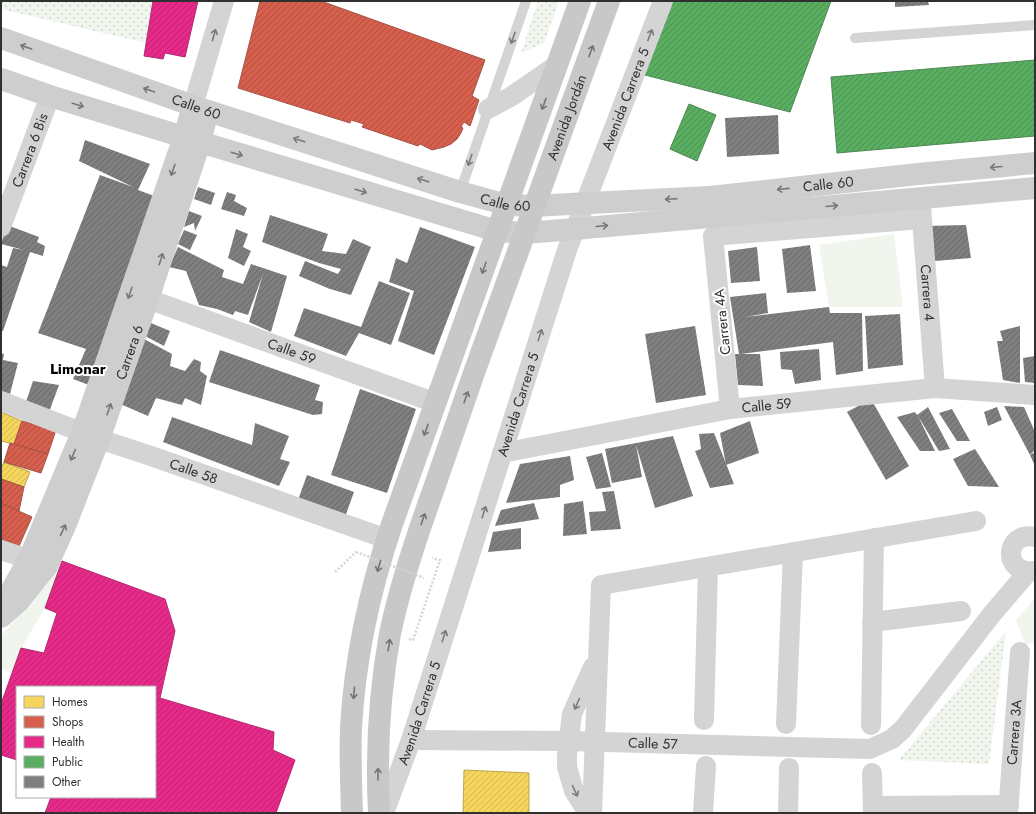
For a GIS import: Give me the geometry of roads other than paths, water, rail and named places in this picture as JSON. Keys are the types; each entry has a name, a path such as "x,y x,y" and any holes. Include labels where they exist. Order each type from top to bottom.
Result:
{"main road":[{"name":"Avenida Jordán","path":"497,231 580,1"},
{"name":"Avenida Jordán","path":"524,233 609,1"},
{"name":"Calle 60","path":"1,38 201,109 460,192 507,205 534,206 570,204 711,217 918,174 1035,163"},
{"name":"Calle 60","path":"1,79 50,96 192,140 497,231 524,233 711,217 921,208 1035,188"},
{"name":"Carrera 6","path":"1,617 19,601 38,562 148,299 201,109"},
{"name":"Carrera 6","path":"90,436 192,140"},
{"path":"352,813 351,728 355,683 372,590 387,539 497,231"},
{"name":"Avenida Carrera 5","path":"379,813 378,754 382,686 390,634 400,590 419,529 524,233"},
{"name":"Carrera 6","path":"1,608 38,562"}],"street":[{"name":"Carrera 6","path":"201,109 205,68 224,1"},
{"name":"Avenida Carrera 5","path":"384,813 411,740 567,250 663,1"},
{"path":"488,109 512,96 557,65"},
{"name":"Carrera 6 Bis","path":"1,227 50,96"},
{"name":"Carrera 4","path":"921,208 935,388"},
{"name":"Carrera 4A","path":"711,217 730,408"},
{"name":"Calle 59","path":"148,299 436,403"},
{"name":"Calle 59","path":"502,454 730,408 935,388 1035,395"},
{"name":"Calle 58","path":"1,401 90,436 387,539"},
{"path":"592,813 601,585 976,521"},
{"path":"992,614 1012,561 1012,548 1020,538 1034,536"},
{"path":"871,725 874,538"},
{"path":"1,550 38,562"},
{"path":"786,724 793,552"},
{"path":"1012,561 1021,571 1032,572"},
{"path":"704,720 708,567"},
{"path":"992,614 1032,572"},
{"path":"872,622 961,611"},
{"name":"Calle 57","path":"411,740 594,741 870,749 892,739 903,730 992,614"},
{"name":"Carrera 3A","path":"1008,809 1020,652"},
{"path":"588,813 574,791 567,767 572,714 598,656"},
{"path":"703,813 706,766"},
{"path":"788,813 789,768"},
{"path":"872,773 873,810 1008,809"}],"lane":[{"path":"460,192 526,1"},
{"path":"855,38 1035,25"}],"district":[{"name":"Limonar","path":"78,369"}]}
